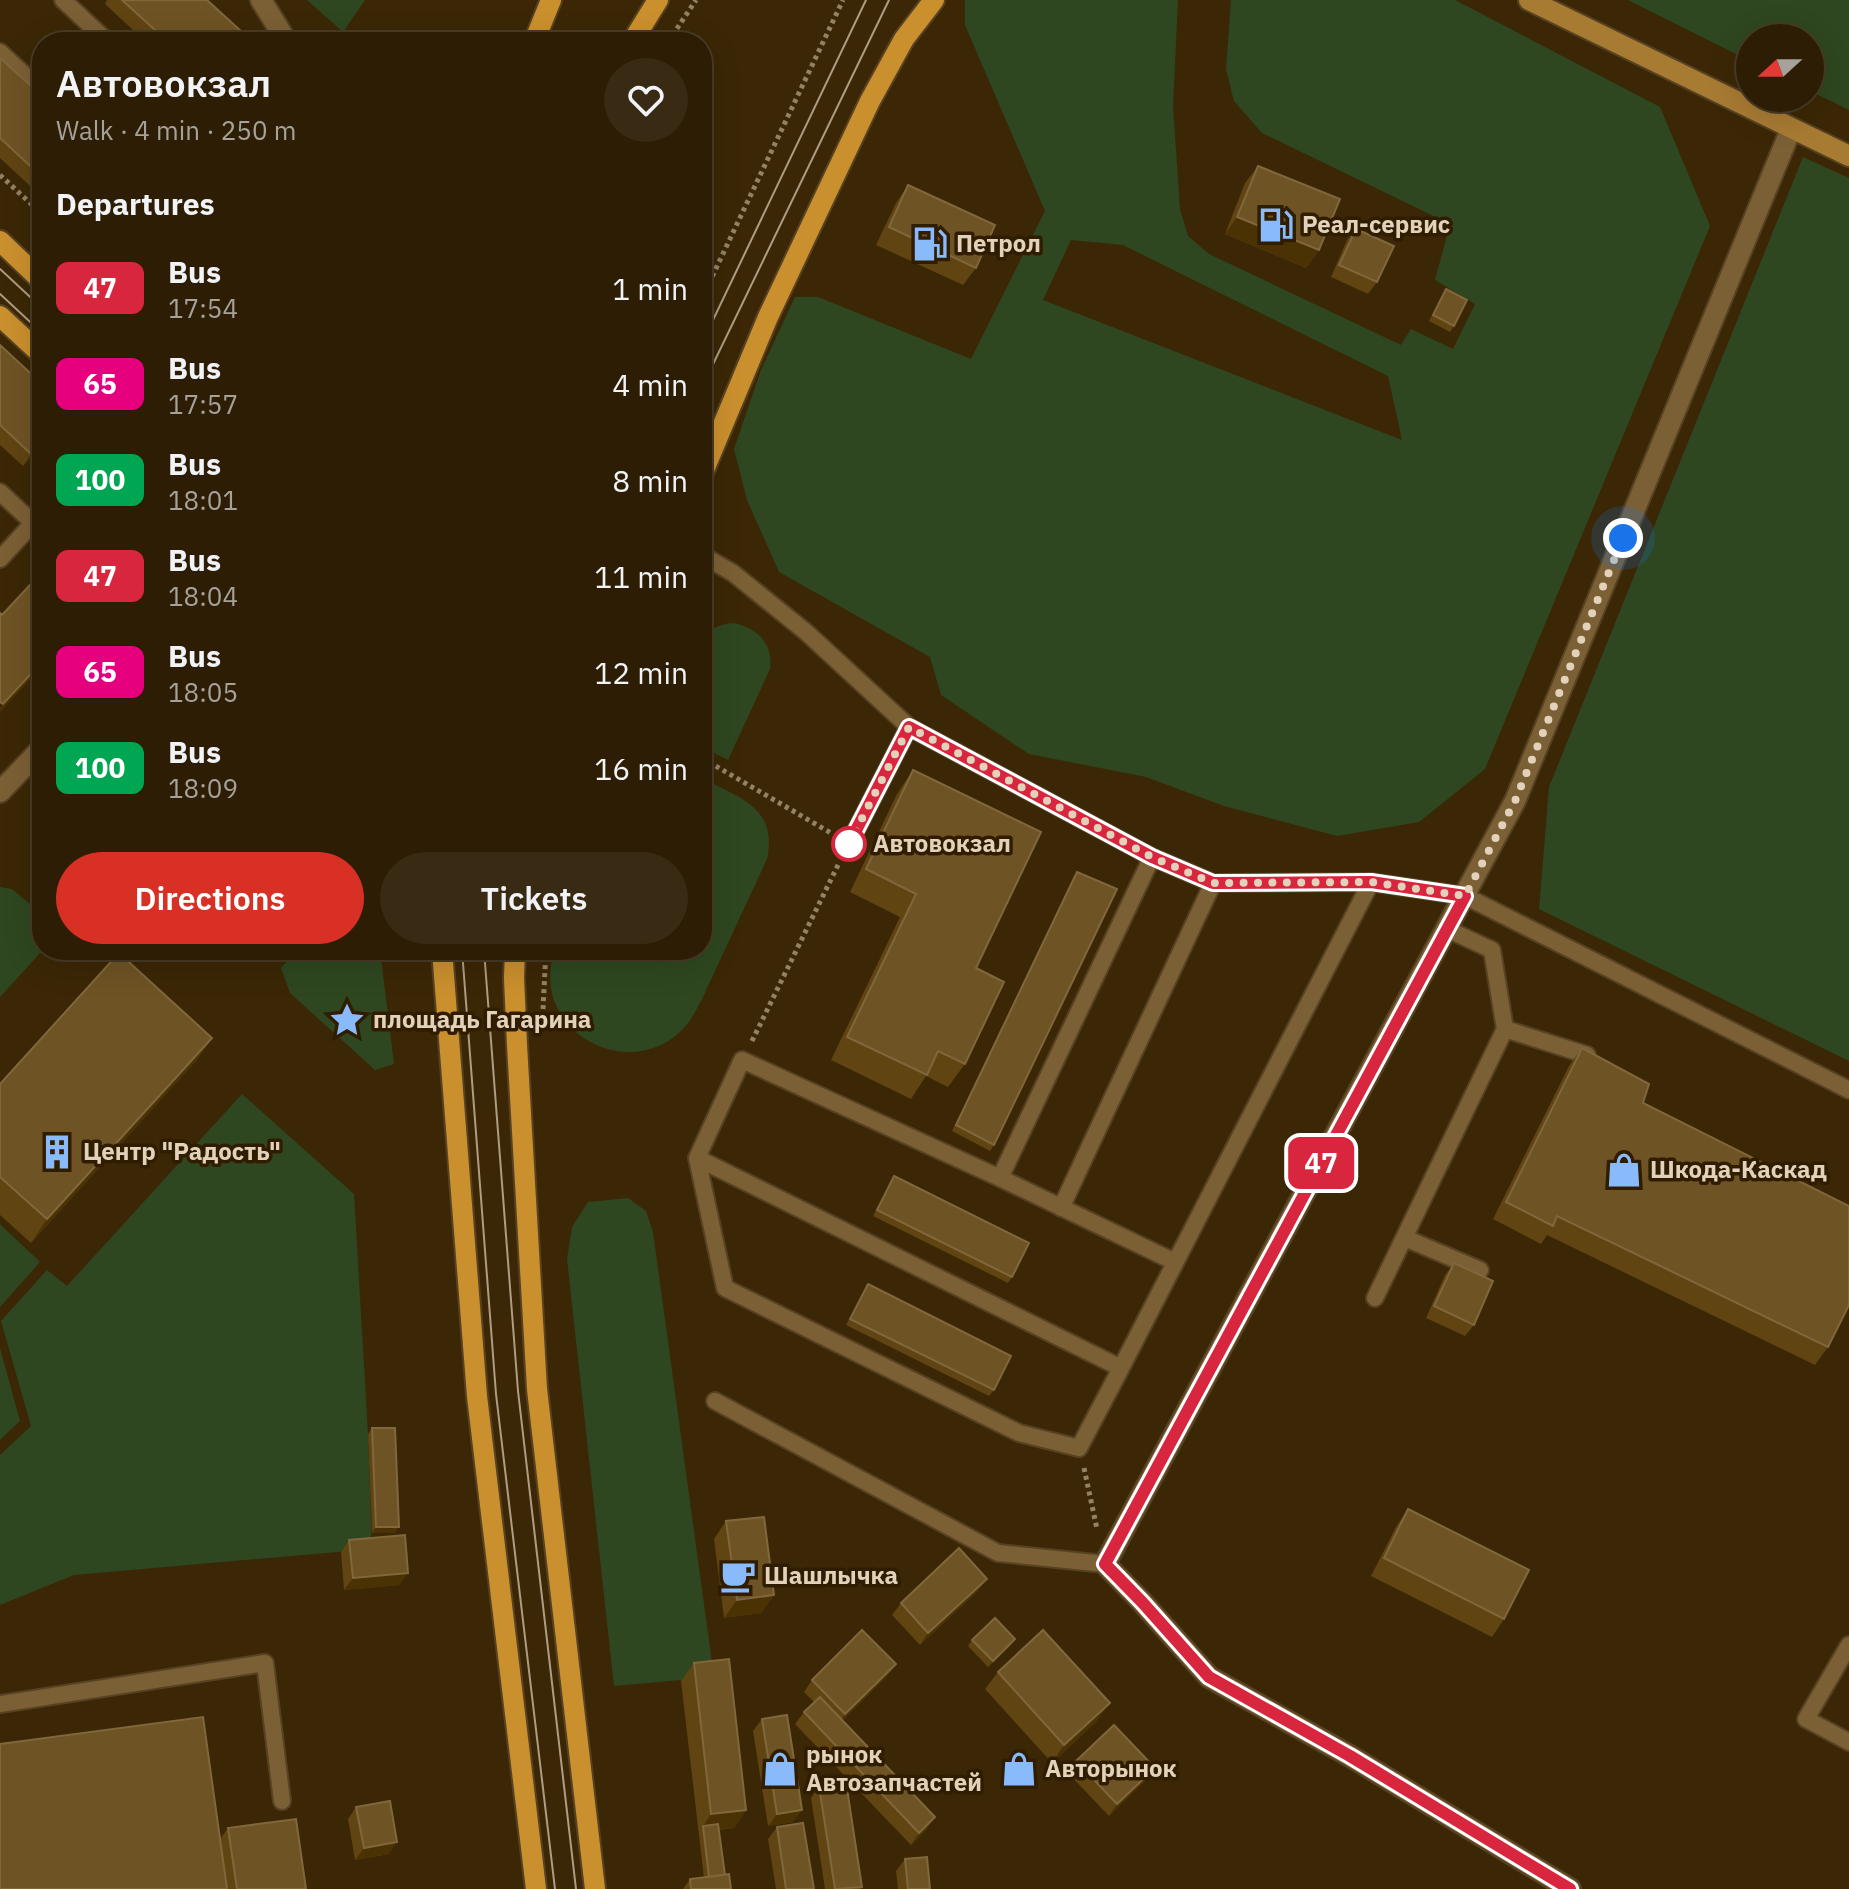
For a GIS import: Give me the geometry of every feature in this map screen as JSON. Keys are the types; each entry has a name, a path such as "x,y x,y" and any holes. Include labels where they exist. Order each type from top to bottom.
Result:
{"main road":[{"path":"538,32 551,0"},
{"path":"638,32 658,0"},
{"path":"712,451 768,317 870,101 904,39 934,0"},
{"path":"1529,0 1849,156"},
{"path":"0,241 32,271"},
{"path":"0,316 32,346"},
{"path":"443,960 477,1396 536,1889"},
{"path":"515,960 537,1389 595,1889"}],"street":[{"path":"261,0 281,32"},
{"path":"1570,1889 1350,1756 1209,1677 1105,1564 1515,801 1791,129"},
{"path":"0,792 32,758"}],"lane":[{"path":"63,0 97,32"},
{"path":"0,52 32,82"},
{"path":"0,492 32,514"},
{"path":"0,559 32,524"},
{"path":"712,561 733,573 806,632 909,727 1152,857 1213,883 1371,882 1465,896 1849,1090"},
{"path":"849,844 909,727"},
{"path":"1000,1178 1152,857"},
{"path":"1175,1262 742,1060 697,1158 725,1288 1019,1433 1079,1448 1121,1368 1371,882"},
{"path":"1061,1208 1213,883"},
{"path":"1375,1298 1505,1029 1492,950 1447,929"},
{"path":"1505,1029 1587,1055"},
{"path":"697,1158 1121,1368"},
{"path":"1405,1238 1480,1270"},
{"path":"715,1401 998,1553 1105,1564"},
{"path":"1849,1645 1806,1719 1849,1742"},
{"path":"0,1704 265,1663 282,1801"}],"path":[{"path":"675,32 696,0"},
{"path":"712,277 843,0"},
{"path":"0,175 32,205"},
{"path":"712,764 849,844 742,1060"},
{"path":"1079,1448 1105,1564"}],"green space":[{"path":"307,0 365,0 343,32"},
{"path":"965,0 1178,0 1173,106 1180,209 1188,236 1209,254 1401,345 1411,329 1453,349 1475,304 1435,280 1450,224 1262,133 1234,101 1226,69 1231,0 1455,0 1660,107 1710,226 1485,769 1419,822 1337,836 1224,806 1146,777 1029,754 941,695 930,657 779,572 747,500 734,449 761,370 795,297 818,297 971,359 1045,211 965,25","holes":["1071,240 1123,245 1388,376 1402,440 1043,300"]},
{"path":"1628,0 1849,0 1849,110 1824,98 1824,24 1736,24 1736,54"},
{"path":"1803,157 1849,178 1849,1061 1539,909 1549,787"},
{"path":"734,623 757,633 766,645 770,660 770,669 728,760 712,752 712,630"},
{"path":"712,783 742,799 761,816 769,842 767,859 702,999 682,1030 660,1046 635,1052 610,1050 587,1040 568,1025 555,1004 550,978 553,960 712,960"},
{"path":"0,887 12,889 32,906 34,960 0,997"},
{"path":"288,960 381,960 394,1064 375,1070 290,993 281,968"},
{"path":"242,1094 354,1194 372,1549 74,1575 0,1605 0,1455 31,1426 1,1321 47,1270 67,1286"},
{"path":"628,1198 646,1211 653,1232 714,1677 614,1686 567,1259 572,1227 588,1202"},
{"path":"0,1224 40,1262 0,1307"},
{"path":"0,1348 20,1421 0,1440"}],"building":[{"path":"122,0 207,0 242,32 157,32"},
{"path":"0,58 32,87 32,168 0,138"},
{"path":"1258,166 1340,199 1319,250 1237,217"},
{"path":"908,185 995,225 976,268 889,227"},
{"path":"1356,229 1394,246 1377,282 1339,265"},
{"path":"1446,289 1467,300 1454,326 1433,315"},
{"path":"0,345 32,375 32,453 0,425"},
{"path":"32,583 32,673 3,704 0,702 0,613 2,615"},
{"name":"Автовокзал","path":"913,770 1041,832 976,968 1004,982 965,1064 938,1051 927,1075 847,1037 916,894 866,869"},
{"path":"1077,872 1117,889 994,1145 956,1125"},
{"name":"Центр \"Радость\"","path":"113,960 127,960 212,1038 47,1219 0,1177 0,1084"},
{"name":"Шкода-Каскад","path":"1582,1048 1649,1084 1643,1103 1849,1206 1849,1305 1828,1347 1557,1216 1553,1226 1506,1202"},
{"path":"894,1176 1029,1243 1012,1277 877,1210"},
{"path":"1454,1263 1493,1281 1474,1325 1434,1306"},
{"path":"868,1284 1011,1356 994,1390 850,1319"},
{"path":"372,1428 395,1428 399,1527 376,1527"},
{"path":"1408,1509 1529,1570 1504,1619 1384,1558"},
{"path":"764,1517 774,1595 737,1600 726,1521"},
{"path":"405,1535 408,1573 353,1578 349,1540"},
{"path":"959,1548 987,1579 928,1633 901,1603"},
{"path":"995,1618 1015,1639 993,1661 972,1640"},
{"path":"862,1630 896,1664 845,1714 812,1680"},
{"path":"1043,1630 1110,1703 1064,1745 998,1672"},
{"path":"729,1659 746,1810 711,1814 694,1663"},
{"path":"820,1697 935,1817 919,1833 804,1712"},
{"path":"787,1715 802,1810 777,1814 762,1719"},
{"path":"203,1717 227,1889 0,1889 0,1744"},
{"path":"1114,1725 1155,1768 1117,1804 1076,1761"},
{"path":"846,1782 862,1887 835,1889 819,1786"},
{"path":"390,1801 397,1842 364,1848 356,1807"},
{"path":"296,1819 306,1889 237,1889 228,1828"},
{"path":"803,1823 814,1889 786,1889 777,1827"},
{"path":"718,1824 725,1875 709,1877 703,1826"},
{"path":"927,1857 930,1889 908,1889 905,1859"},
{"path":"729,1874 731,1889 691,1889 690,1879"}],"tram line":[{"path":"712,322 866,0"},
{"path":"712,366 889,0"},
{"path":"0,269 32,299"},
{"path":"0,294 32,324"},
{"path":"463,960 496,1394 555,1889"},
{"path":"485,960 518,1391 576,1889"}],"bus line":[{"name":"47","path":"849,844 909,727 1152,857 1213,883 1371,882 1465,896 1105,1564 1209,1677 1350,1756 1570,1889"}],"place":[{"name":"Реал-сервис","path":"1276,225"},
{"name":"Петрол","path":"930,244"},
{"name":"Автовокзал","path":"849,844"},
{"name":"площадь Гагарина","path":"347,1020"},
{"name":"Центр \"Радость\"","path":"57,1152"},
{"name":"Шкода-Каскад","path":"1624,1170"},
{"name":"Шашлычка","path":"738,1576"},
{"name":"рынок Автозапчастей","path":"780,1769"},
{"name":"Авторынок","path":"1019,1769"}],"route":[{"path":"849,844 909,727 1152,857 1213,883 1371,882 1465,896 1515,801 1623,538"}]}
